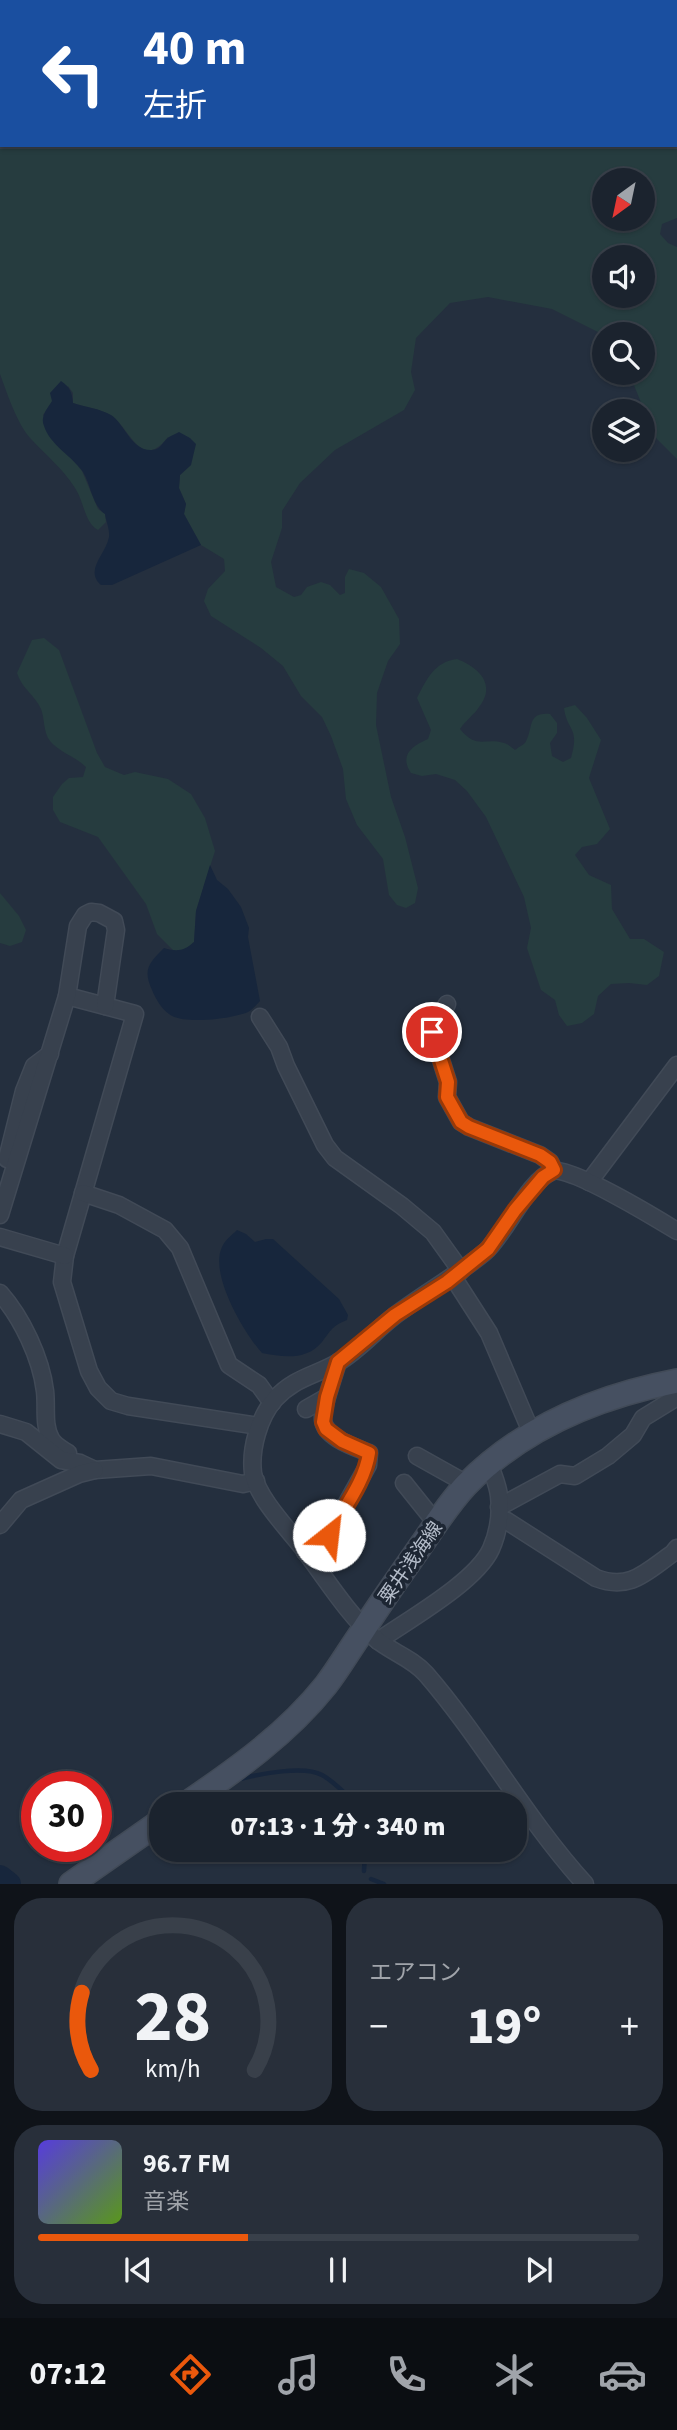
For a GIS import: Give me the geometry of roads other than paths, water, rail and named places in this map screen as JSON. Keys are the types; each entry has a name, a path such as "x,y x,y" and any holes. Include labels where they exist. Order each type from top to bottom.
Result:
{"main road":[{"name":"粟井浅海線","path":"203,1792 244,1764 300,1714 371,1634 436,1523 467,1484 532,1434 585,1406 624,1393 677,1381"},
{"path":"71,1884 149,1829"}],"street":[{"path":"0,1215 67,996 78,926 85,915 91,912 99,913 114,922 116,930 104,1006"},
{"path":"67,996 135,1014 65,1256 62,1282 89,1371 98,1388 111,1401 259,1426"},
{"path":"447,1004 432,1032 448,1082 447,1097 461,1122 540,1155 550,1162 554,1170"},
{"path":"260,1017 279,1047 325,1145 335,1158 402,1206 433,1233 489,1332 532,1434"},
{"path":"0,1185 24,1091 34,1066 50,1054"},
{"path":"589,1182 677,1065"},
{"path":"584,1884 550,1843 425,1673 371,1634 305,1552 269,1504 256,1481 253,1473 254,1453 259,1426 272,1403 300,1379 338,1362 395,1315 457,1274 488,1249 515,1210 543,1177 554,1170 565,1171 589,1182 677,1231"},
{"path":"83,1193 119,1205 164,1230 180,1248 229,1365 259,1385 272,1403"},
{"path":"0,1237 65,1256"},
{"path":"0,1293 25,1332 38,1364 45,1391 47,1425 51,1440 88,1467"},
{"path":"305,1552 329,1535 368,1465 369,1453 342,1441 326,1429 323,1422 327,1397 338,1362"},
{"path":"624,1393 636,1413 643,1418"},
{"path":"306,1409 327,1397"},
{"path":"500,1513 560,1474 575,1476 608,1457 633,1435 643,1418 677,1397"},
{"path":"0,1424 26,1432 61,1460 88,1467 151,1466 243,1484 256,1481"},
{"path":"417,1457 467,1484"},
{"path":"371,1634 456,1587 474,1572 491,1550 500,1513 499,1494 490,1465"},
{"path":"0,1525 21,1500 79,1474 88,1467"},
{"path":"404,1483 436,1523"},
{"path":"500,1513 507,1521 607,1583 628,1583 677,1548"}],"water":[{"path":"61,381 70,390 73,403 111,415 133,442 145,449 158,449 169,437 179,432 196,444 191,465 180,475 179,488 186,504 184,514 201,545 112,585 101,585 96,579 95,568 109,537 105,514 97,505 83,472 51,439 43,423 52,401 50,393"},
{"path":"210,865 217,880 228,889 241,907 249,928 248,937 260,1001 248,1012 231,1017 188,1020 172,1016 160,1005 149,983 148,972 151,963 164,948 180,950 194,942 196,911"},
{"path":"237,1230 255,1242 273,1239 339,1299 348,1315 347,1320 335,1326 316,1348 302,1355 262,1353 246,1332 230,1303 220,1272 219,1258 222,1247"}],"waterway":[{"path":"240,1779 282,1771 314,1772 331,1781 343,1792"},
{"path":"364,1862 364,1871"},
{"path":"0,1877 9,1884"},
{"path":"371,1879 384,1884"}]}
